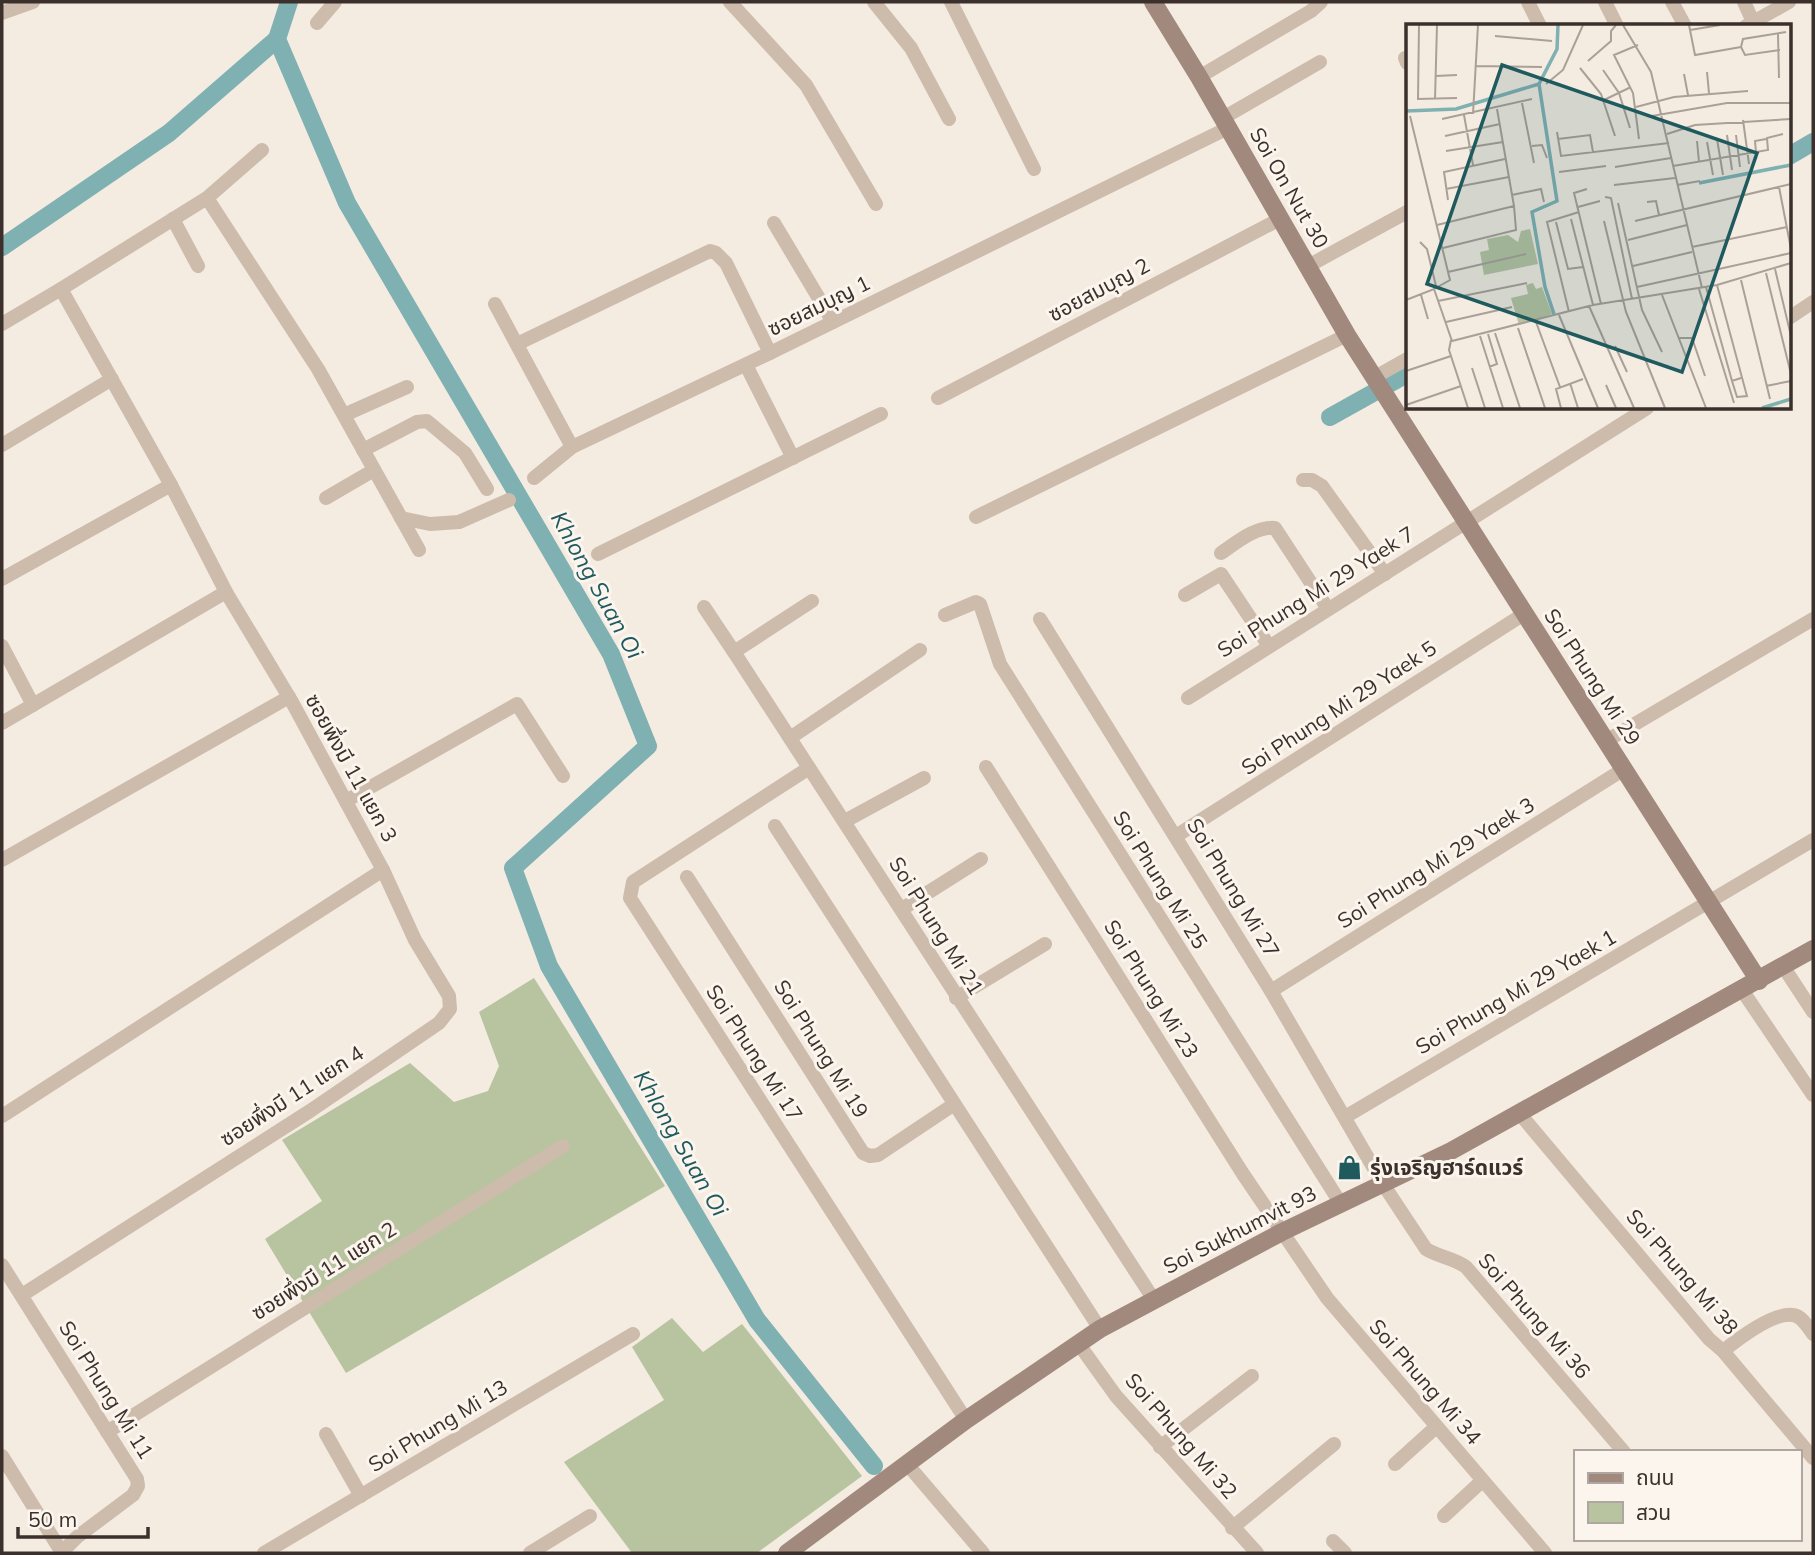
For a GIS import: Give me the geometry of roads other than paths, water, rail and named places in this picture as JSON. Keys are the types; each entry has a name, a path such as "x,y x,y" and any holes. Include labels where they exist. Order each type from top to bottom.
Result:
{"street":[{"path":"2,13 33,2"},
{"path":"317,23 335,2"},
{"path":"730,2 806,85 876,204"},
{"path":"874,2 911,48 949,119"},
{"path":"951,2 1034,169"},
{"name":"Soi On Nut 30","path":"1153,2 1386,398"},
{"path":"1199,77 1311,11 1321,2"},
{"path":"1528,2 1539,24"},
{"path":"1605,2 1616,24"},
{"path":"1672,2 1684,24"},
{"path":"1744,2 1752,24"},
{"path":"1754,24 1789,2"},
{"name":"ซอยสมบุญ 1","path":"534,478 572,446 770,354 1225,123 1320,62"},
{"path":"2,324 207,198 262,150"},
{"path":"207,198 318,369 419,550"},
{"path":"1308,266 1406,213"},
{"path":"173,219 198,266"},
{"name":"ซอยสมบุญ 2","path":"938,398 1280,219"},
{"path":"774,223 833,322"},
{"path":"517,344 710,251 726,262 770,354"},
{"name":"ซอยพึ่งมี 11 แยก 3","path":"2,1116 383,870 289,697 226,592 171,485 61,289"},
{"path":"1790,317 1813,302"},
{"path":"495,304 572,446"},
{"path":"975,517 1347,335"},
{"path":"1376,379 1406,360"},
{"path":"746,365 793,458"},
{"path":"2,445 112,379"},
{"path":"344,415 407,387"},
{"name":"Soi Phung Mi 29","path":"1386,398 1759,981"},
{"name":"Soi Phung Mi 29 Yaek 7","path":"1188,698 1644,410"},
{"path":"598,554 881,414"},
{"path":"363,450 417,422 427,421 465,453 487,489"},
{"path":"326,498 374,470"},
{"path":"1303,480 1312,480 1322,486 1385,574"},
{"path":"2,579 171,485"},
{"path":"401,518 430,524 459,522 509,500"},
{"path":"1221,553 1254,533 1275,528 1328,609"},
{"path":"1185,595 1221,574 1269,646"},
{"path":"2,723 226,592"},
{"path":"734,653 812,601"},
{"name":"Soi Phung Mi 25","path":"944,615 971,603 980,604 1000,664 1341,1204"},
{"name":"Soi Phung Mi 21","path":"704,607 1154,1300"},
{"name":"Soi Phung Mi 29 Yaek 5","path":"1176,836 1524,614"},
{"name":"Soi Phung Mi 27","path":"1040,619 1271,992 1383,1184"},
{"path":"1606,741 1813,619"},
{"path":"2,646 33,705"},
{"path":"790,738 919,650"},
{"path":"2,860 289,697"},
{"path":"346,801 517,704 563,776"},
{"name":"Soi Phung Mi 23","path":"986,767 1282,1232"},
{"name":"Soi Phung Mi 17","path":"809,768 633,882 630,898 966,1420"},
{"name":"Soi Phung Mi 29 Yaek 3","path":"1271,992 1624,769"},
{"path":"845,821 924,778"},
{"path":"775,826 1100,1329"},
{"name":"Soi Phung Mi 29 Yaek 1","path":"1345,1117 1813,840"},
{"path":"902,909 981,859"},
{"name":"ซอยพึ่งมี 11 แยก 4","path":"22,1295 310,1111 439,1023 445,1016 450,1009 449,996 415,940 383,870"},
{"name":"Soi Phung Mi 19","path":"687,877 863,1153 878,1155 953,1105"},
{"path":"956,998 1045,944"},
{"name":"Soi Sukhumvit 93","path":"787,1553 966,1420 1100,1329 1282,1232 1451,1152 1813,949"},
{"path":"1783,966 1813,1012"},
{"path":"1742,990 1813,1095"},
{"name":"Soi Phung Mi 38","path":"1520,1114 1813,1458"},
{"name":"ซอยพึ่งมี 11 แยก 2","path":"107,1432 563,1146"},
{"name":"Soi Phung Mi 36","path":"1383,1184 1426,1249 1435,1255 1458,1261 1466,1267 1622,1450"},
{"name":"Soi Phung Mi 34","path":"1282,1232 1342,1318 1545,1553"},
{"name":"Soi Phung Mi 11","path":"2,1265 137,1479 137,1490 61,1552"},
{"path":"1723,1351 1763,1323 1792,1314 1801,1318 1813,1334"},
{"name":"Soi Phung Mi 13","path":"264,1553 633,1334"},
{"name":"Soi Phung Mi 32","path":"1078,1343 1116,1396 1257,1553"},
{"path":"1160,1447 1252,1376"},
{"path":"1395,1464 1436,1427"},
{"path":"326,1434 361,1496"},
{"path":"1232,1528 1334,1444"},
{"path":"2,1456 61,1552"},
{"path":"907,1464 983,1553"},
{"path":"1444,1516 1482,1482"},
{"path":"530,1553 590,1516"},
{"path":"1333,1541 1345,1553"}],"waterway":[{"name":"Khlong Suan Oi","path":"289,2 277,39 347,203 611,654 648,746 513,868 549,966 757,1320 874,1466"},
{"path":"2,247 169,133 277,39"},
{"path":"1790,155 1813,142"},
{"path":"1330,417 1406,375"}],"place":[{"name":"รุ่งเจริญฮาร์ดแวร์","path":"1350,1168"}]}
